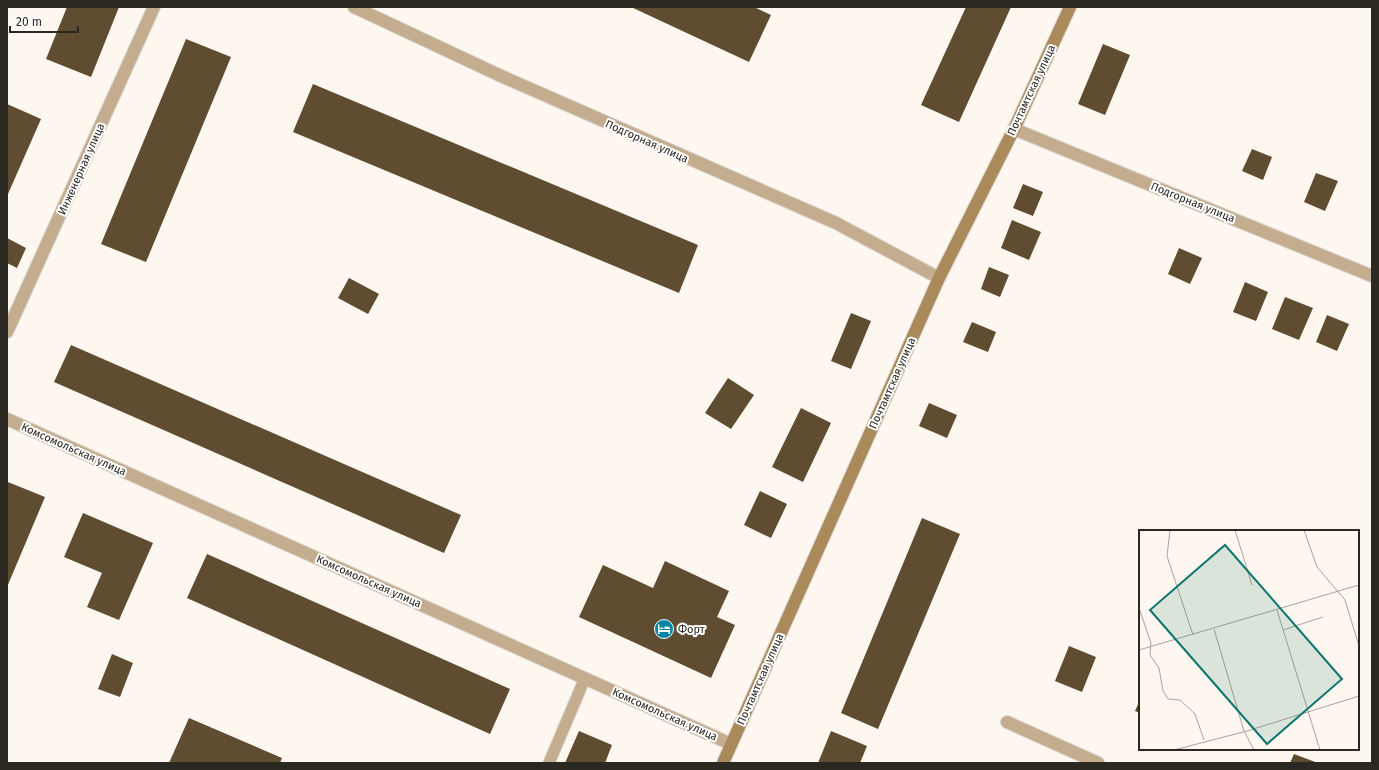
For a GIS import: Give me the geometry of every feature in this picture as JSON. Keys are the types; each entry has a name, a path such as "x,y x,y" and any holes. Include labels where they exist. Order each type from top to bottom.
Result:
{"street":[{"name":"Инженерная улица","path":"7,332 154,7"},
{"name":"Подгорная улица","path":"354,7 501,76 836,223 939,278"},
{"name":"Почтамтская улица","path":"723,763 939,278 1014,129 1070,7"},
{"name":"Подгорная улица","path":"1014,129 1372,276"},
{"name":"Комсомольская улица","path":"7,419 731,744"},
{"path":"1006,722 1098,763"}],"lane":[{"path":"549,763 586,678"}],"building":[{"path":"67,7 119,7 91,77 46,59"},
{"path":"631,7 754,7 771,15 749,62"},
{"path":"966,7 1011,7 959,122 921,105"},
{"path":"186,39 231,57 146,262 101,244"},
{"path":"1103,44 1130,55 1105,115 1078,104"},
{"path":"313,84 698,245 679,293 293,132"},
{"path":"7,104 41,119 8,194 7,193"},
{"path":"1252,149 1272,157 1263,180 1242,171"},
{"path":"1316,173 1338,181 1325,211 1304,202"},
{"path":"1023,184 1043,192 1033,216 1013,208"},
{"path":"1012,220 1041,232 1029,260 1001,248"},
{"path":"7,238 26,248 17,268 7,263"},
{"path":"1179,248 1202,258 1190,284 1168,274"},
{"path":"989,267 1009,275 1000,297 981,289"},
{"path":"349,278 379,294 368,314 338,298"},
{"path":"1245,282 1268,292 1256,321 1233,312"},
{"path":"1285,297 1313,308 1299,340 1272,329"},
{"path":"851,313 871,321 851,369 831,361"},
{"path":"1327,315 1349,324 1337,351 1316,342"},
{"path":"972,322 996,332 988,352 963,342"},
{"path":"71,345 461,515 444,553 54,382"},
{"path":"728,378 754,395 731,429 705,413"},
{"path":"929,403 957,415 947,438 919,426"},
{"path":"801,408 831,423 803,482 772,467"},
{"path":"8,482 45,497 7,587 7,483"},
{"path":"760,491 787,504 771,538 744,525"},
{"path":"83,513 153,543 119,620 87,607 102,573 64,557"},
{"path":"922,518 960,534 878,729 841,713"},
{"path":"207,554 510,689 490,734 187,598"},
{"path":"665,561 729,591 717,617 735,625 711,678 579,617 603,565 653,588"},
{"path":"1069,646 1096,657 1082,692 1055,681"},
{"path":"112,654 133,663 120,697 98,689"},
{"path":"1139,702 1139,713 1135,711"},
{"path":"189,718 282,758 280,763 169,763"},
{"path":"579,731 612,745 605,763 565,763"},
{"path":"831,731 867,746 860,763 818,763"},
{"path":"1294,754 1318,763 1290,763"}],"place":[{"name":"Форт","path":"664,629"}]}
